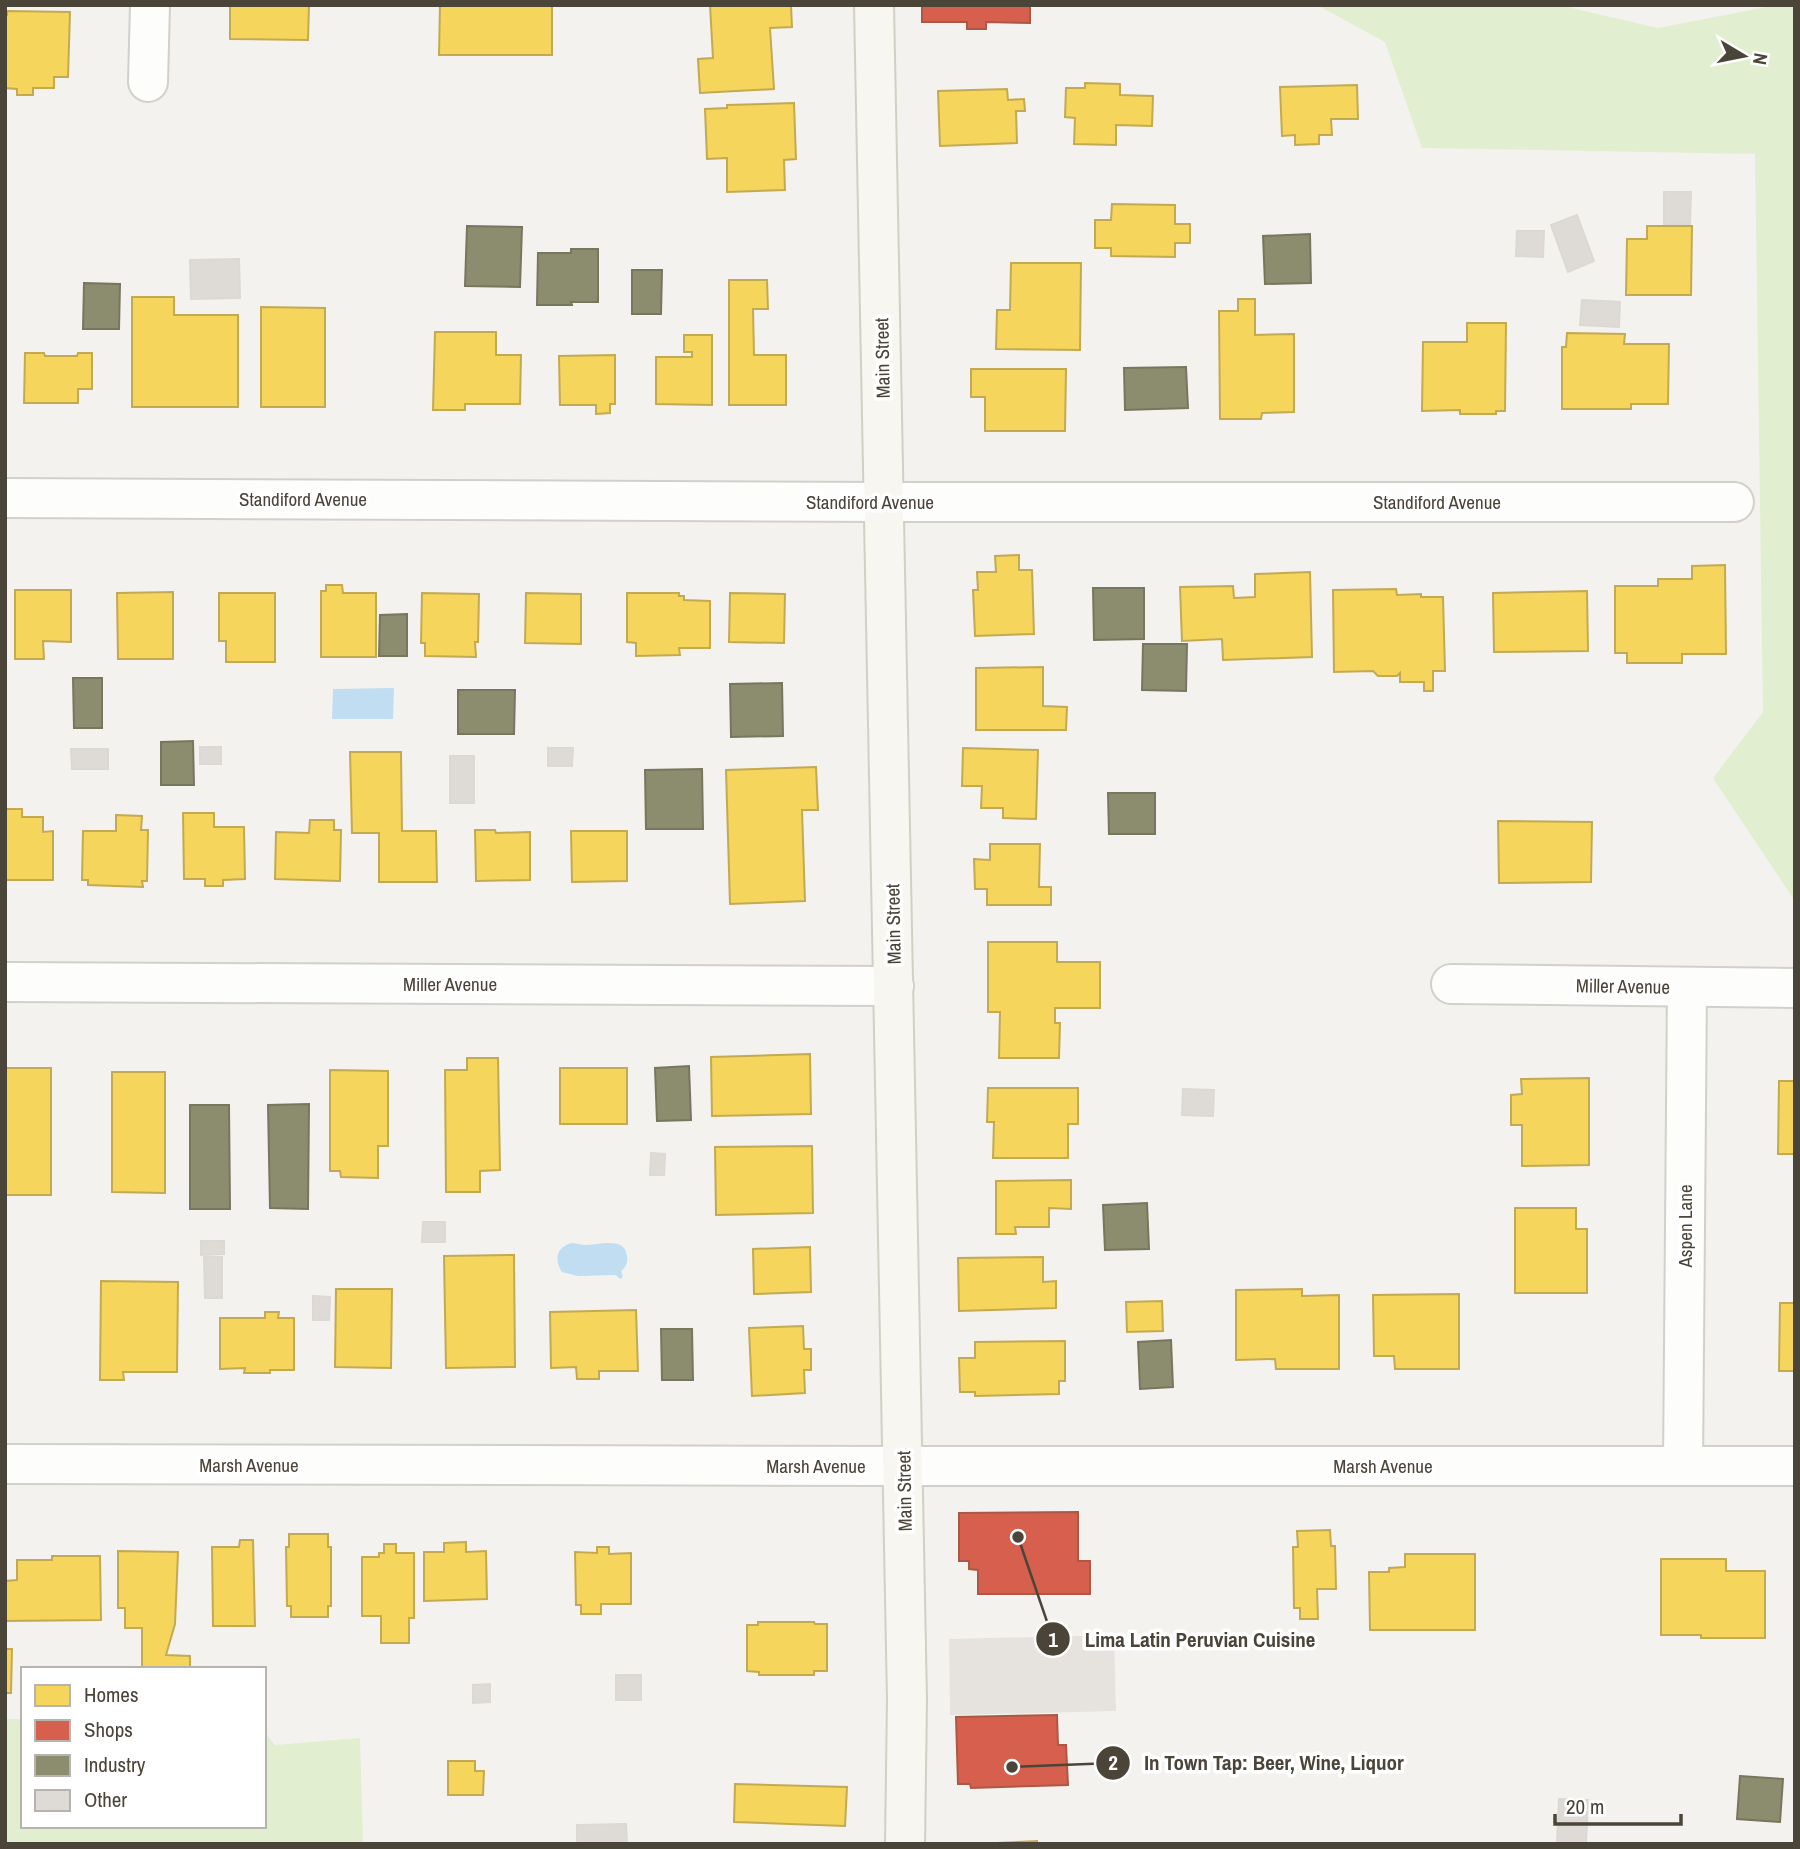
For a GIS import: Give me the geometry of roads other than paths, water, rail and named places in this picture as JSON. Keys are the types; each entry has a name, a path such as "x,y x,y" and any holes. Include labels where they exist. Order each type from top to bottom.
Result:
{"main road":[{"name":"Main Street","path":"874,5 907,1700 905,1844"}],"street":[{"path":"148,82 149,5"},
{"name":"Standiford Avenue","path":"5,498 1734,502"},
{"name":"Miller Avenue","path":"5,982 894,986"},
{"name":"Miller Avenue","path":"1451,984 1795,988"},
{"name":"Aspen Lane","path":"1683,1466 1687,987"},
{"name":"Marsh Avenue","path":"5,1464 1795,1466"}],"water":[{"path":"394,688 393,719 332,719 333,689"},
{"path":"572,1243 609,1243 621,1246 627,1258 621,1271 623,1277 578,1276 562,1272 558,1255"}],"place":[{"name":"Lima Latin Peruvian Cuisine","path":"1018,1537"},
{"name":"In Town Tap: Beer, Wine, Liquor","path":"1012,1767"}]}
